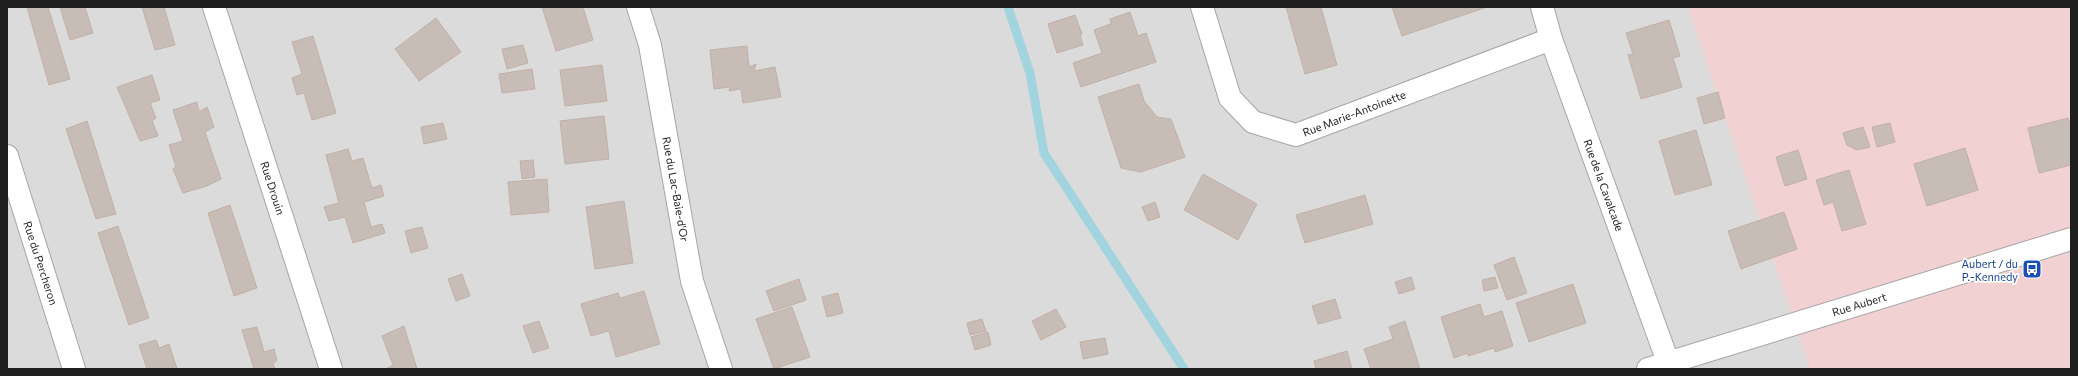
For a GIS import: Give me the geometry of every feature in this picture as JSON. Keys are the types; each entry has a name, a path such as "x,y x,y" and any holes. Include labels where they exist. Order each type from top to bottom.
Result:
{"street":[{"name":"Rue Drouin","path":"214,7 331,369"},
{"name":"Rue du Lac-Baie-d'Or","path":"638,7 650,45 692,281 721,369"},
{"name":"Rue Marie-Antoinette","path":"1202,7 1230,98 1253,122 1296,135 1551,39"},
{"name":"Rue de la Cavalcade","path":"1542,7 1551,39 1668,362"},
{"name":"Rue du Percheron","path":"7,156 16,216 74,369"},
{"name":"Rue Aubert","path":"1648,369 2071,239"}],"shaded area":[{"path":"7,7 1688,7 1810,369 7,369"},
{"path":"1688,7 2071,7 2071,369 1810,369"}],"building":[{"path":"27,7 48,7 70,79 49,85"},
{"path":"60,7 85,7 93,33 70,40"},
{"path":"142,7 164,7 175,45 155,50"},
{"path":"542,7 583,7 593,40 556,51"},
{"path":"1286,7 1321,7 1337,65 1305,74"},
{"path":"1392,7 1487,7 1402,36"},
{"path":"1130,12 1138,36 1146,33 1156,62 1081,87 1073,63 1102,53 1094,30 1111,24 1110,19"},
{"path":"1075,15 1082,34 1080,35 1083,45 1057,53 1048,24"},
{"path":"436,18 461,52 419,81 395,49"},
{"path":"1669,20 1680,56 1673,58 1682,87 1641,99 1628,55 1633,54 1626,33"},
{"path":"313,36 336,113 312,120 304,93 297,95 292,78 302,74 292,42"},
{"path":"523,45 528,63 507,69 502,49"},
{"path":"747,46 749,67 756,64 754,71 775,67 781,97 743,103 741,89 729,91 730,87 714,89 710,50"},
{"path":"602,65 607,101 565,106 560,70"},
{"path":"532,69 535,89 502,93 499,74"},
{"path":"152,75 160,100 150,103 156,118 152,121 158,136 140,141 117,87"},
{"path":"1139,84 1144,101 1157,117 1171,119 1185,157 1141,172 1121,168 1098,97"},
{"path":"1718,92 1725,118 1704,124 1697,98"},
{"path":"197,102 199,112 207,107 214,127 205,132 221,179 207,186 183,193 173,169 176,167 169,145 183,141 173,110"},
{"path":"604,116 609,159 565,164 560,121"},
{"path":"2068,118 2071,128 2071,165 2039,173 2028,128"},
{"path":"87,121 116,214 96,219 66,129"},
{"path":"443,123 447,139 424,144 421,127"},
{"path":"1890,123 1895,142 1877,147 1872,127"},
{"path":"1863,127 1870,147 1857,150 1847,145 1843,133"},
{"path":"1696,130 1712,185 1675,195 1659,141"},
{"path":"1965,148 1978,190 1927,206 1914,164"},
{"path":"348,149 352,161 363,158 372,188 381,185 384,196 364,202 371,227 382,224 385,233 353,243 345,217 329,221 324,207 339,203 326,155"},
{"path":"1798,150 1807,179 1785,186 1776,157"},
{"path":"533,160 535,177 522,179 520,161"},
{"path":"1849,170 1866,224 1842,231 1833,202 1824,205 1816,180"},
{"path":"1203,174 1257,204 1238,240 1184,210"},
{"path":"547,179 549,212 511,215 508,182"},
{"path":"1365,195 1373,224 1305,243 1296,215"},
{"path":"624,201 633,263 595,269 586,207"},
{"path":"1155,202 1160,217 1148,221 1142,207"},
{"path":"230,205 257,288 234,296 208,213"},
{"path":"1784,212 1797,249 1741,269 1728,231"},
{"path":"118,226 149,318 129,325 98,233"},
{"path":"422,227 428,248 411,253 405,231"},
{"path":"1514,257 1527,293 1507,300 1494,265"},
{"path":"462,274 470,296 456,301 448,279"},
{"path":"1411,277 1415,289 1399,294 1395,282"},
{"path":"1495,277 1498,288 1484,291 1482,280"},
{"path":"799,279 806,300 774,311 766,291"},
{"path":"1573,284 1586,323 1529,342 1516,303"},
{"path":"644,291 660,344 616,357 609,331 591,336 581,304 618,293 620,298"},
{"path":"838,293 843,313 827,317 822,297"},
{"path":"1335,299 1341,318 1318,324 1312,306"},
{"path":"1480,304 1484,317 1502,311 1513,346 1495,352 1494,348 1468,356 1468,353 1454,358 1441,317"},
{"path":"792,307 810,357 774,369 756,319"},
{"path":"1056,309 1066,327 1041,340 1032,321"},
{"path":"982,319 986,331 970,335 967,323"},
{"path":"539,321 549,348 533,353 523,326"},
{"path":"1405,321 1420,369 1371,369 1364,349 1393,339 1389,327"},
{"path":"404,326 417,369 386,369 393,365 382,336"},
{"path":"257,327 264,352 274,349 277,360 273,364 275,369 254,369 242,330"},
{"path":"988,332 991,345 975,350 971,337"},
{"path":"1105,338 1108,354 1083,359 1080,342"},
{"path":"156,340 159,348 169,344 177,369 147,369 139,345"},
{"path":"1347,351 1352,369 1316,369 1314,361"}],"waterway":[{"path":"1008,7 1030,73 1044,153 1184,369"}],"place":[{"name":"Aubert / du P.-Kennedy","path":"2032,269"}]}
